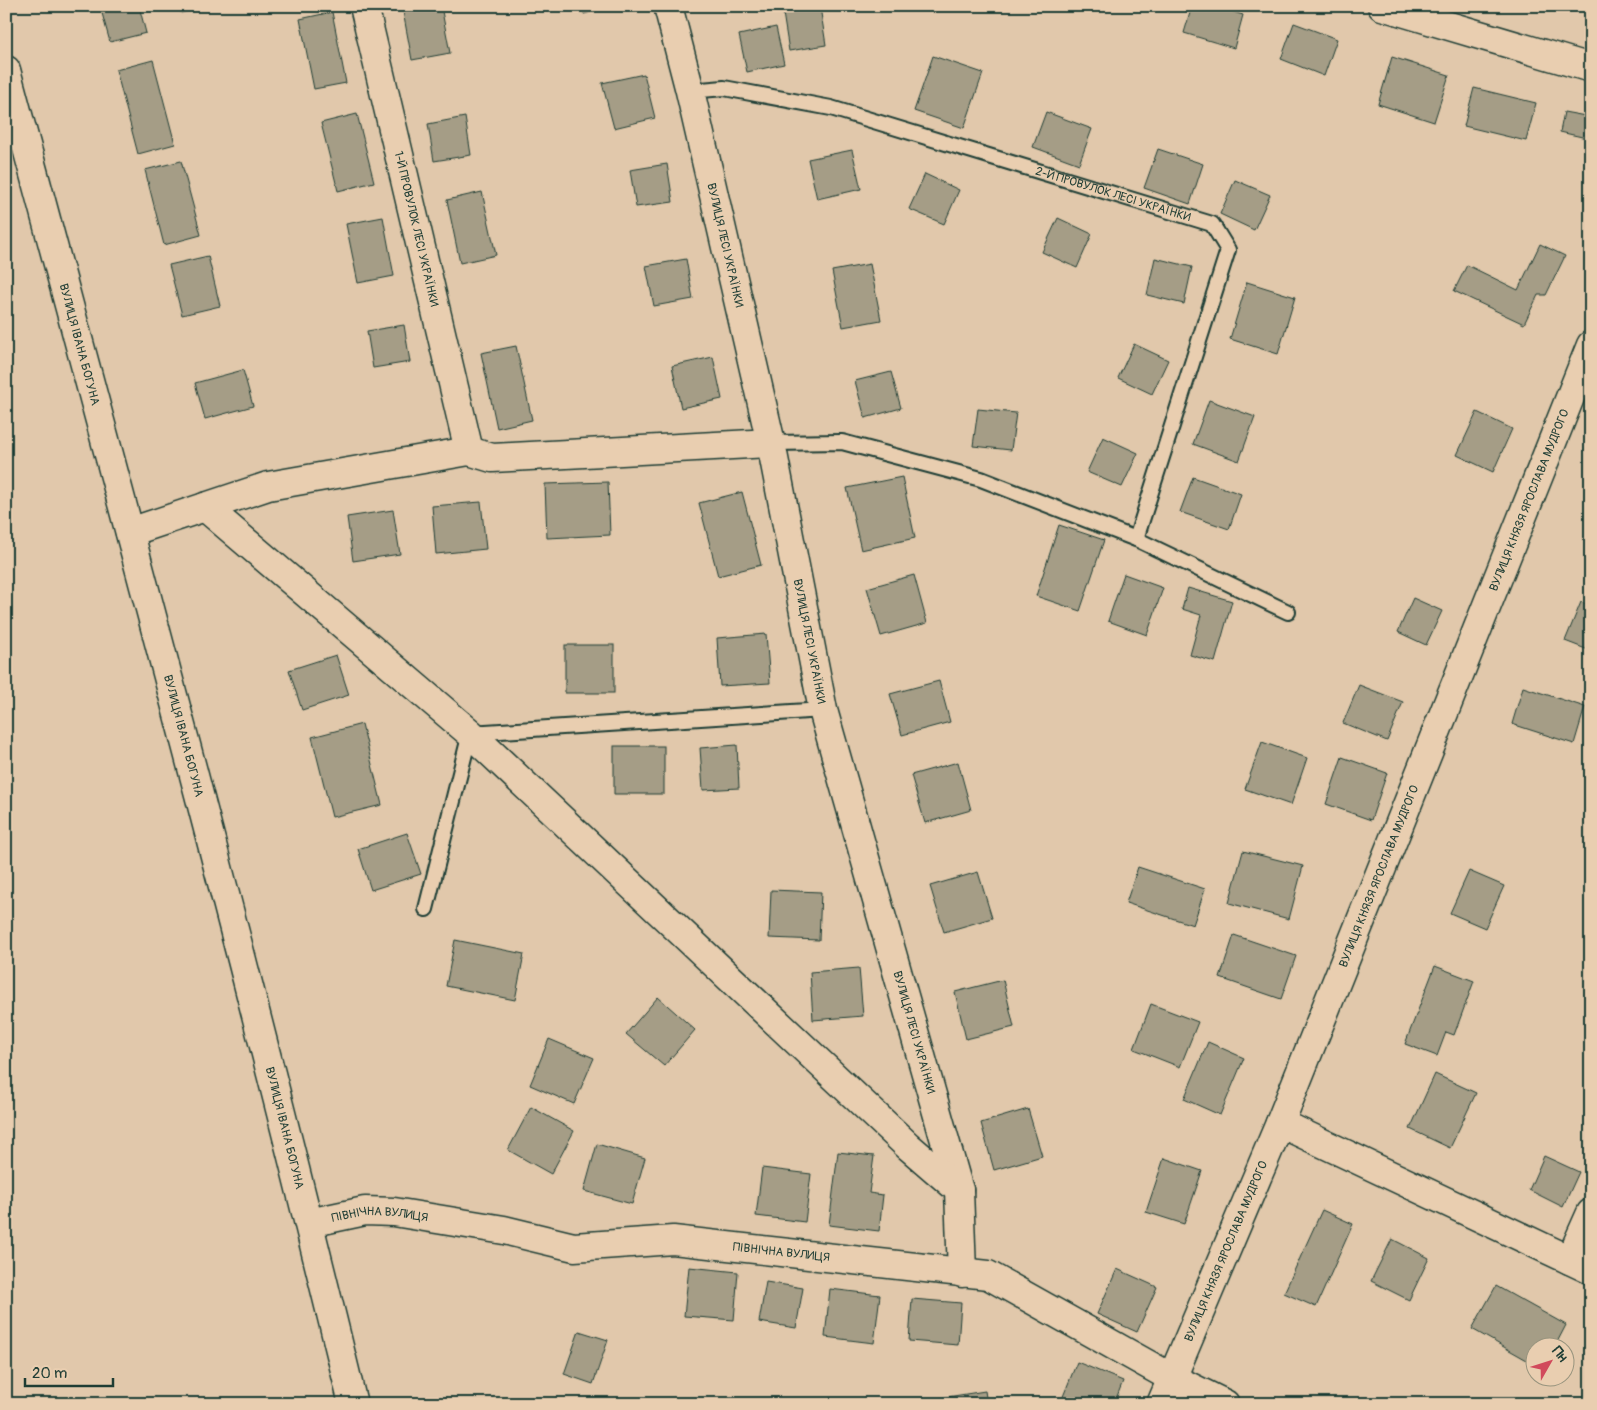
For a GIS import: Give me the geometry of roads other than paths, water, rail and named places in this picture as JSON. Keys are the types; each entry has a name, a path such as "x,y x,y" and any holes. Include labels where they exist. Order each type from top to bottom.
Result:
{"street":[{"name":"1-Й ПРОВУЛОК ЛЕСІ УКРАЇНКИ","path":"364,6 468,451"},
{"name":"ВУЛИЦЯ ЛЕСІ УКРАЇНКИ","path":"668,6 690,91 771,443 823,710 959,1190 962,1272"},
{"path":"1382,6 1591,68"},
{"name":"ВУЛИЦЯ ІВАНА БОГУНА","path":"6,70 130,532 309,1222 353,1404"},
{"name":"ВУЛИЦЯ КНЯЗЯ ЯРОСЛАВА МУДРОГО","path":"1161,1404 1280,1123 1591,345"},
{"path":"130,532 268,486 468,451 492,458 771,443"},
{"path":"205,507 470,733 908,1146 959,1190"},
{"path":"1280,1123 1580,1265 1591,1213"},
{"name":"ПІВНІЧНА ВУЛИЦЯ","path":"309,1222 365,1211 394,1212 504,1230 574,1247 673,1240 988,1275 1009,1285 1172,1378 1225,1404"}],"lane":[{"name":"2-Й ПРОВУЛОК ЛЕСІ УКРАЇНКИ","path":"690,91 724,88 831,108 1212,224 1228,250 1136,539"},
{"path":"771,443 842,442 972,476 1136,539 1288,612"},
{"path":"426,909 470,733 823,710"}]}
